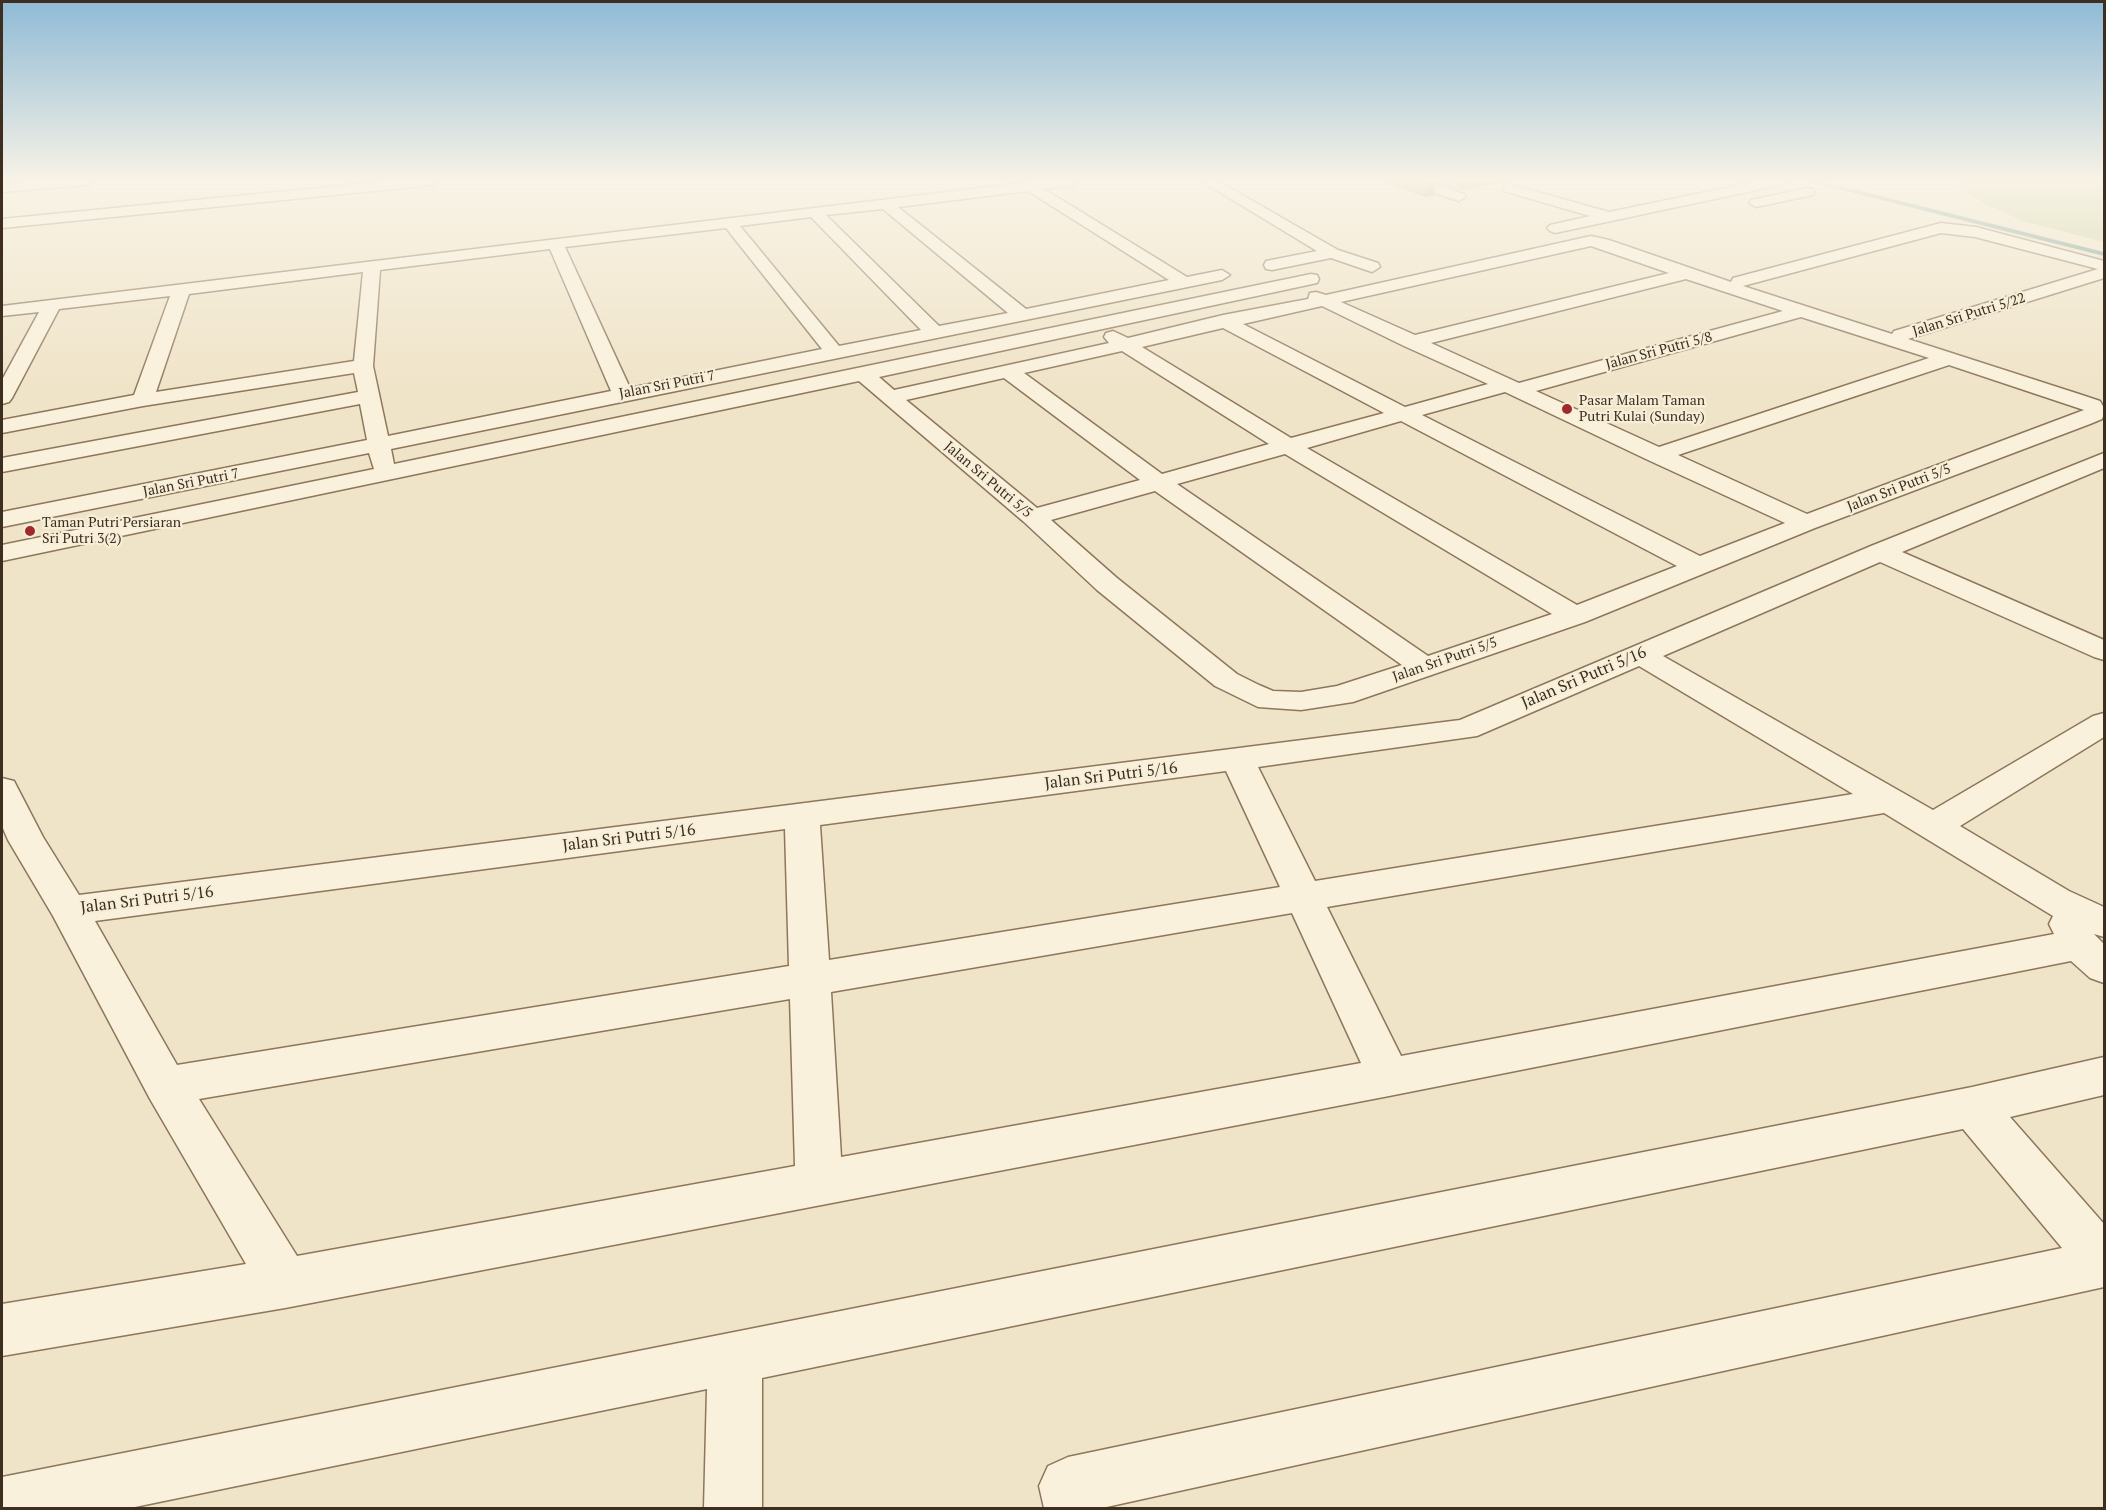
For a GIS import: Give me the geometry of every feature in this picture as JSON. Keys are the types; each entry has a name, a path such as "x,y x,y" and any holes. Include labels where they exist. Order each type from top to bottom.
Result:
{"street":[{"path":"2,311 494,251"},
{"path":"559,251 623,394"},
{"path":"753,251 834,352"},
{"path":"853,251 934,332"},
{"path":"944,251 1022,315"},
{"path":"1134,251 1183,282"},
{"path":"1329,251 1372,267"},
{"path":"890,397 1124,343 1543,251"},
{"path":"1626,251 1687,274 1947,359 2098,403"},
{"path":"1649,251 2098,403"},
{"path":"1739,282 1853,251"},
{"path":"2047,251 2104,266"},
{"name":"Jalan Sri Putri 7","path":"2,520 1332,253"},
{"path":"2,553 1394,262"},
{"path":"372,266 363,366 385,472"},
{"name":"Jalan Sri Putri 5/22","path":"1901,335 2104,273"},
{"path":"1411,342 1687,274"},
{"path":"1288,284 1806,523"},
{"path":"143,400 181,290"},
{"path":"2,398 52,305"},
{"name":"Jalan Sri Putri 5/8","path":"1033,517 1404,414 1512,388 1802,311"},
{"path":"1223,321 1698,566"},
{"path":"1094,325 1288,446 1575,616"},
{"path":"1656,455 1947,359"},
{"path":"2,426 143,400 363,366"},
{"path":"1006,370 1158,482 1425,667"},
{"name":"Jalan Sri Putri 5/5","path":"863,374 1033,517 1107,584 1226,680 1269,700 1301,701 1342,695 1575,616 1806,523 2082,419 2094,414 2098,403"},
{"path":"2,465 369,396"},
{"name":"Jalan Sri Putri 5/16","path":"69,910 1466,729 1880,552 2104,460"},
{"path":"1880,552 2104,651"},
{"path":"1639,654 1934,826 2056,901 2096,945"},
{"path":"1934,826 2104,723"},
{"path":"1238,760 1389,1077"},
{"path":"2,789 14,845 69,910 166,1086 285,1283"},
{"path":"166,1086 1303,896 1890,801"},
{"path":"802,816 819,1184"},
{"path":"2,1330 285,1283 2096,945"},
{"path":"2,1506 1972,1107 2104,1076"},
{"path":"1070,1497 2104,1262 1972,1107"},
{"path":"733,1509 735,1358"}],"waterway":[{"path":"2094,251 2104,254"}],"place":[{"name":"Pasar Malam Taman Putri Kulai (Sunday)","path":"1567,409"},
{"name":"Taman Putri Persiaran Sri Putri 3(2)","path":"30,531"}]}
